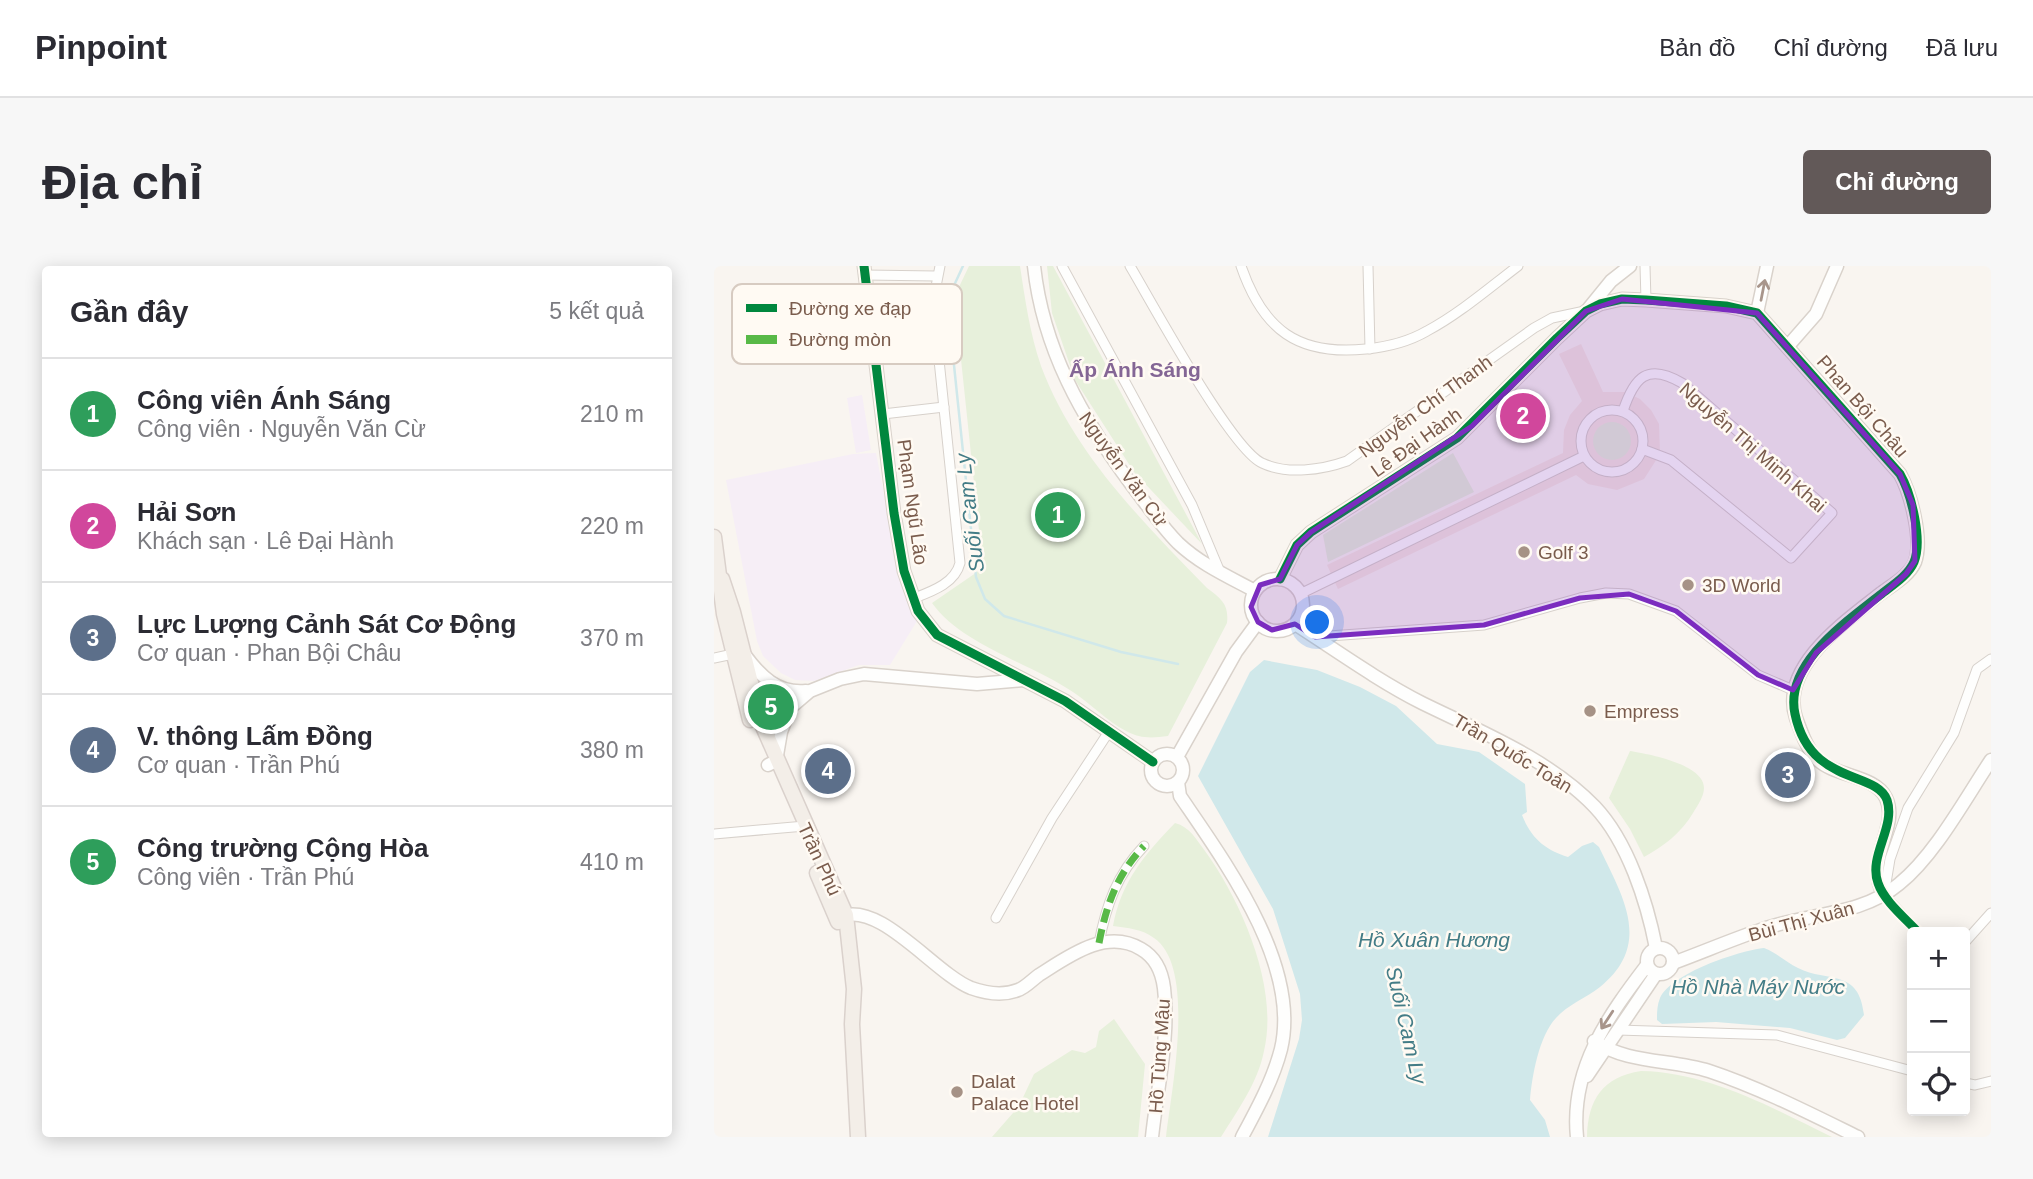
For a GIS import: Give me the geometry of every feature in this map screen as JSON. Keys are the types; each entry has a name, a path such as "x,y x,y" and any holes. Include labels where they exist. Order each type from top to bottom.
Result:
{"main road":[{"name":"Trần Phú","path":"714,537 737,653 758,712 772,763 842,917 854,989 852,1024 858,1137"}],"street":[{"name":"Nguyễn Văn Cừ","path":"1034,266 1046,331 1074,398 1153,513 1179,543 1220,572 1255,591"},
{"path":"1062,266 1192,505 1220,572"},
{"name":"Nguyễn Chí Thanh","path":"1130,266 1222,417 1251,457 1263,464 1288,468 1324,468 1347,461 1534,328 1552,318 1586,311"},
{"path":"1241,266 1259,304 1271,320 1299,344 1325,350 1370,349 1402,342 1428,331 1518,266"},
{"path":"1368,266 1370,349"},
{"path":"1586,311 1611,281 1630,266"},
{"path":"1645,266 1646,300"},
{"path":"1757,313 1766,266"},
{"path":"1788,346 1816,314 1837,266"},
{"path":"865,271 938,271"},
{"name":"Lê Đại Hành","path":"1280,579 1297,545 1311,532 1457,438 1586,311 1610,301 1646,300 1726,306 1757,313"},
{"name":"Phan Bội Châu","path":"1757,313 1900,474 1913,505 1915,561 1906,574 1854,615 1816,653 1801,671 1793,690"},
{"name":"Phạm Ngũ Lão","path":"877,364 894,513 912,599 937,635 981,660 1027,680"},
{"path":"912,599 948,582 956,575 960,563 939,364"},
{"name":"Nguyễn Thị Minh Khai","path":"1623,411 1630,388 1638,379 1655,373 1667,374 1682,383 1832,513 1791,558 1671,460 1642,449"},
{"path":"883,414 944,407"},
{"path":"1604,410 1623,411 1639,424 1643,434 1642,449 1635,463 1618,472 1598,470 1584,456 1581,437 1588,420 1604,410"},
{"path":"1300,594 1584,456"},
{"path":"1280,579 1292,584 1300,594 1302,610 1295,624 1280,631 1264,627 1258,622 1251,607 1255,591 1266,581 1280,579"},
{"path":"1315,637 1484,625 1606,593 1629,594 1676,611 1758,675 1793,690 1795,715 1817,759 1835,771 1878,787 1888,801 1887,823 1875,867 1877,883 1914,927"},
{"path":"1177,757 1236,652 1258,622"},
{"name":"Trần Quốc Toản","path":"1295,624 1412,697 1517,751 1582,794 1596,808 1618,839 1652,926 1656,948"},
{"path":"714,658 737,653 784,691 810,691 864,674 977,684 1027,680 1065,701 1153,762"},
{"path":"1885,895 1890,859 1908,808 1954,733 1977,669 1991,659"},
{"path":"772,763 790,708 810,691"},
{"path":"996,919 1052,818 1108,733"},
{"path":"1153,762 1164,754 1177,757"},
{"path":"1177,757 1183,769 1178,782 1180,796 1234,875 1258,919 1282,1003 1284,1024 1281,1049 1264,1095 1242,1137"},
{"name":"Bùi Thị Xuân","path":"1673,963 1763,929 1859,906 1885,895 1901,883 1924,855 1991,760"},
{"path":"1153,762 1153,777 1159,784 1169,786 1178,782"},
{"path":"714,835 800,827"},
{"path":"1099,943 1108,904 1118,880 1144,846"},
{"path":"1970,936 1991,913"},
{"name":"Hồ Tùng Mậu","path":"842,917 873,917 953,980 984,992 1019,990 1074,954 1099,943 1116,940 1130,943 1147,952 1159,967 1165,1015 1152,1137"},
{"path":"1599,1044 1618,1030 1652,970 1647,956 1656,948 1669,951 1673,963 1669,971 1652,970"},
{"path":"1577,1137 1577,1107 1583,1082 1599,1044 1652,970"},
{"path":"1618,1030 1776,1035 1907,1070"},
{"path":"1599,1044 1637,1058 1682,1064 1736,1081 1858,1137"},
{"path":"1970,1084 1991,1081"}],"highlighted area":[{"path":"1622,299 1757,313 1900,474 1913,505 1915,561 1906,574 1816,653 1793,690 1758,675 1676,611 1629,594 1580,598 1484,625 1315,637 1295,624 1272,630 1258,622 1251,607 1260,585 1280,579 1297,545 1311,532 1472,426 1586,311"}],"shaded area":[{"path":"1581,344 1603,392 1625,392 1640,399 1651,410 1659,424 1660,454 1644,479 1617,490 1588,484 1576,475 1338,589 1327,565 1563,453 1564,430 1570,415 1582,401 1559,354"},
{"path":"862,395 871,450 856,453 847,398"},
{"path":"876,453 900,577 917,621 890,665 859,665 814,681 795,680 781,673 763,656 757,641 726,480 853,454"}],"green space":[{"path":"969,266 1020,266 1031,329 1041,366 1072,429 1091,458 1135,512 1226,607 1227,623 1168,736 1147,737 1126,731 1073,692 961,631 932,603 983,568 961,364 960,284"},
{"path":"1047,266 1053,266 1202,544 1134,472 1075,380 1052,313"},
{"path":"1612,422 1625,428 1631,441 1625,454 1612,460 1599,454 1593,441 1599,428"},
{"path":"1453,453 1474,492 1328,562 1323,535"},
{"path":"761,684 771,689 780,709 777,729 769,733 758,689"},
{"path":"1630,751 1685,767 1702,780 1704,788 1700,801 1683,827 1665,844 1644,857 1630,829 1609,798"},
{"path":"1175,823 1185,827 1196,838 1232,895 1254,946 1266,1000 1267,1026 1261,1062 1247,1096 1221,1137 1166,1137 1178,1032 1175,975 1167,953 1154,938 1140,931 1113,926 1128,882"},
{"path":"1114,1019 1145,1064 1138,1137 992,1137 1019,1106 1034,1074 1072,1050 1085,1053 1096,1047 1099,1031"},
{"path":"1641,1071 1666,1073 1715,1085 1763,1104 1832,1137 1587,1137 1591,1112 1600,1092 1617,1078"}],"water":[{"name":"Hồ Xuân Hương","path":"1264,660 1317,670 1360,687 1396,706 1437,744 1479,752 1525,784 1527,812 1522,815 1534,837 1552,851 1568,857 1582,846 1593,842 1599,847 1624,902 1629,937 1626,954 1616,971 1600,987 1560,1013 1545,1035 1535,1068 1530,1100 1545,1120 1550,1137 1268,1137 1299,1039 1302,1020 1300,994 1273,909 1198,776 1250,672"},
{"name":"Hồ Nhà Máy Nước","path":"1764,948 1798,968 1849,983 1856,990 1864,1015 1845,1038 1837,1040 1790,1028 1716,1022 1662,1024 1657,1020 1660,998 1678,980 1723,959"}],"waterway":[{"name":"Suối Cam Ly","path":"955,284 963,266"},
{"name":"Suối Cam Ly","path":"954,364 976,577 985,599 1004,616 1121,652 1178,664"}],"marked path":[{"path":"1099,943 1114,891 1144,846"}],"cycle path":[{"path":"864,266 866,284"},
{"path":"1280,579 1297,545 1311,532 1457,438 1586,311 1600,304 1622,299 1726,306 1757,313 1900,474 1912,504 1917,542 1914,562 1908,572 1835,631 1821,646 1808,661 1794,696 1795,714 1803,737 1814,754 1828,765 1870,784 1881,791 1887,800 1888,821 1876,862 1878,883 1890,903 1913,927"},
{"path":"876,364 894,513 904,571 918,611 937,635 1065,701 1153,762"}],"place":[{"name":"Hải Sơn","path":"1523,416"},
{"name":"Công viên Ánh Sáng","path":"1058,515"},
{"name":"Golf 3","path":"1524,552"},
{"name":"3D World","path":"1688,585"},
{"name":"Công trường Cộng Hòa","path":"771,707"},
{"name":"Empress","path":"1590,711"},
{"name":"V. thông Lấm Đồng","path":"828,771"},
{"name":"Lực Lượng Cảnh Sát Cơ Động","path":"1788,775"},
{"name":"Dalat Palace Hotel","path":"957,1092"}],"district":[{"name":"Ấp Ánh Sáng","path":"1135,370"}]}
